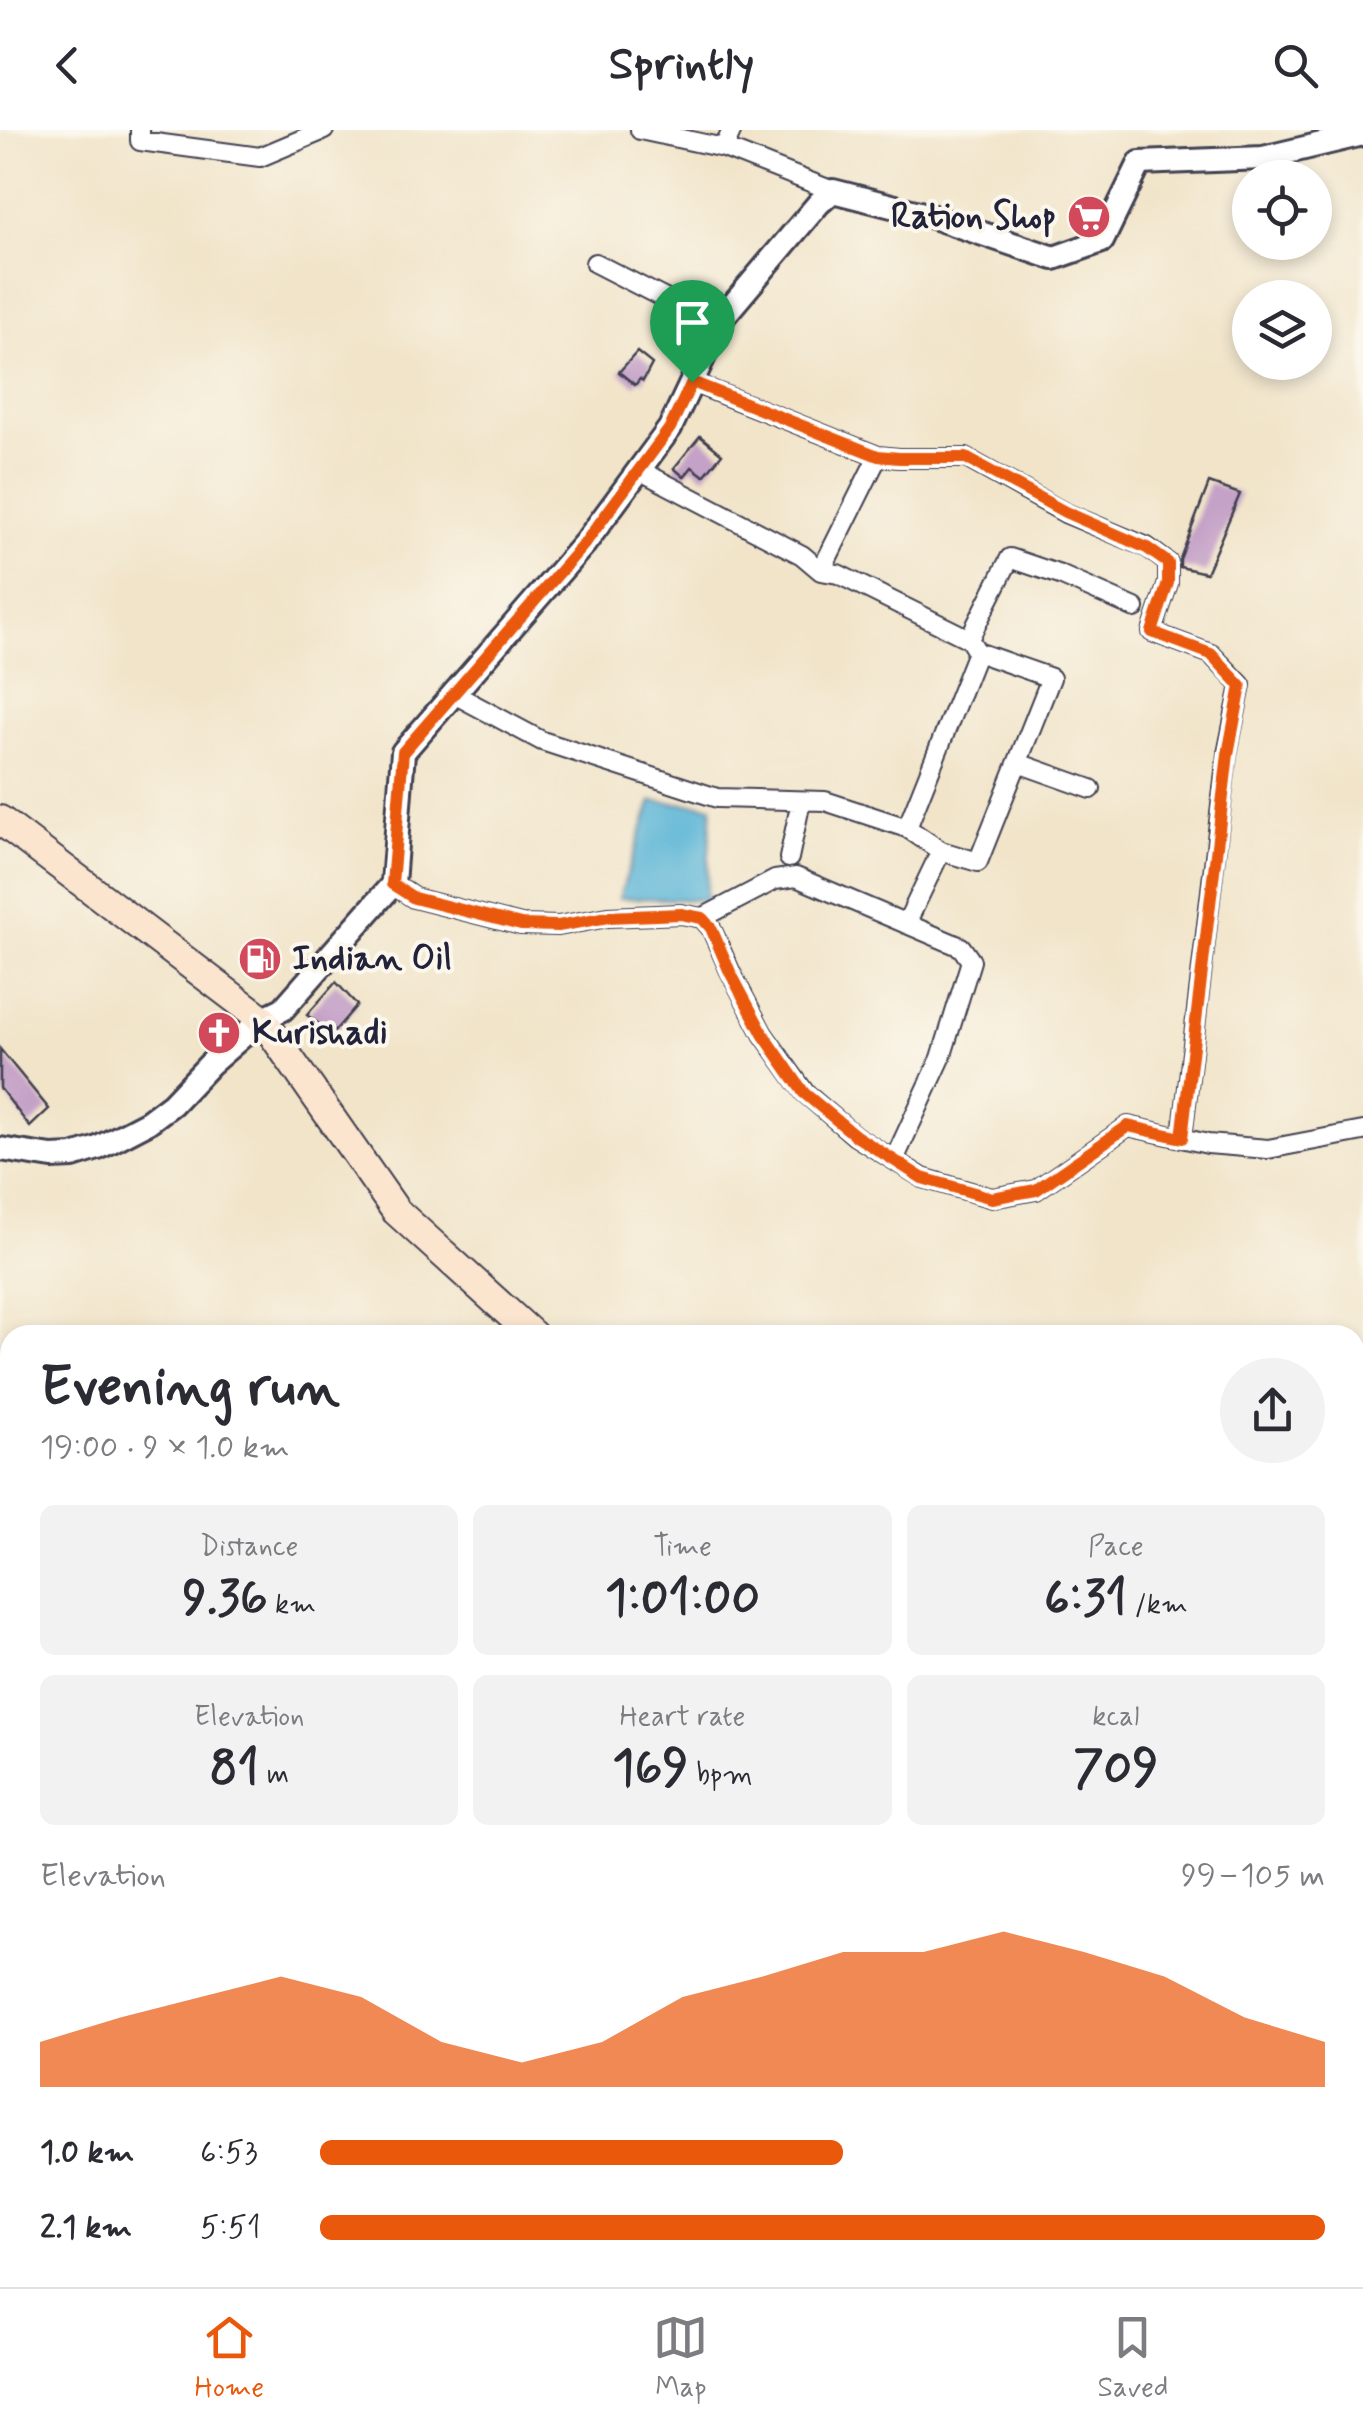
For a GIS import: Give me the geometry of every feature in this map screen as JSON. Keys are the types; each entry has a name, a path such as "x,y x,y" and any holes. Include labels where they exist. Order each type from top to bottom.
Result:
{"main road":[{"path":"0,820 262,1019 396,1211 515,1325"}],"street":[{"path":"140,130 140,141 260,157 324,130"},
{"path":"640,130 724,148 833,191 927,215 1054,258 1102,240 1140,163 1263,158 1363,134"},
{"path":"724,148 732,130"},
{"path":"0,1149 52,1157 73,1156 98,1148 148,1122 262,1019 284,1009 392,884 403,752 585,543 670,428 722,318 833,191"},
{"path":"595,263 718,326"},
{"path":"692,382 878,456 966,458 1065,512 1147,548 1168,563 1168,583 1152,632 1211,654 1241,686 1228,754 1182,1138"},
{"path":"821,570 878,456"},
{"path":"454,694 542,741 717,798 824,801 907,828 941,851 978,862 1051,678 973,645 838,574 821,570 802,556 639,470"},
{"path":"907,828 973,645 1010,558 1060,574 1136,608"},
{"path":"1018,763 1090,790"},
{"path":"789,858 801,800"},
{"path":"906,924 941,851"},
{"path":"702,918 775,880 796,877 962,947 971,961 941,1058 894,1160"},
{"path":"392,884 414,898 521,925 558,926 608,917 681,914 702,918 711,928 763,1034 804,1093 856,1136 922,1178 992,1198 1036,1190 1128,1126 1208,1144 1268,1149 1363,1131"}],"water":[{"path":"652,801 712,806 706,900 619,898"}],"building":[{"path":"637,352 652,364 643,381 640,379 635,385 619,372"},
{"path":"700,436 722,454 704,476 692,467 684,477 674,468"},
{"path":"1209,483 1240,494 1206,573 1180,567 1180,559"},
{"path":"336,982 357,1005 332,1034 307,1015"},
{"path":"0,1049 49,1109 30,1127 0,1088"}],"place":[{"name":"Ration Shop","path":"1089,217"},
{"name":"Indian Oil","path":"260,959"},
{"name":"Kurishadi","path":"219,1033"}],"route":[{"path":"692,382 878,456 966,458 1065,512 1147,548 1168,563 1168,583 1152,632 1211,654 1241,686 1228,754 1182,1138 1128,1126 1036,1190 992,1198 922,1178 856,1136 804,1093 763,1034 711,928 702,918 681,914 608,917 558,926 521,925 414,898 392,884 403,752 585,543 670,428 692,382"}]}
